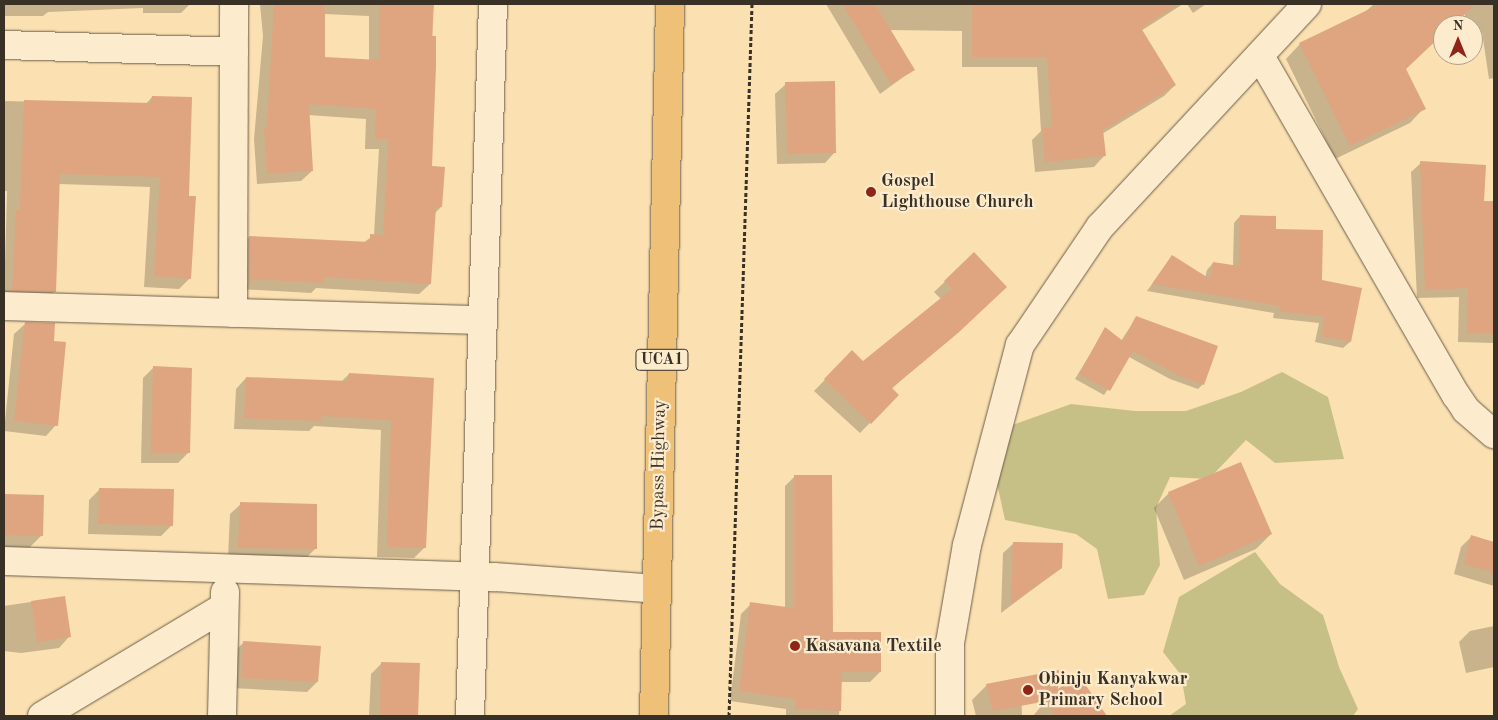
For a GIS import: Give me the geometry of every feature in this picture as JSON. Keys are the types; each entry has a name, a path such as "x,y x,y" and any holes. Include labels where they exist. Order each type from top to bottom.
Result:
{"main road":[{"name":"Bypass Highway","path":"654,716 670,4"}],"street":[{"path":"233,313 234,4"},
{"path":"470,716 473,576 493,4"},
{"path":"950,716 950,643 967,545 1020,344 1100,227 1307,4"},
{"path":"4,45 234,52"},
{"path":"1260,56 1456,395 1466,410 1494,434"},
{"path":"4,306 483,320"},
{"path":"4,561 473,576 657,589"},
{"path":"222,716 226,568"},
{"path":"42,716 224,607"}],"path":[{"path":"729,716 752,4"}],"shaded area":[{"path":"1282,372 1328,397 1344,459 1275,463 1246,440 1209,479 1170,477 1156,508 1160,565 1144,595 1108,599 1097,549 1076,534 1005,520 994,470 1007,427 1071,404 1135,411 1186,411 1241,392"},
{"path":"1255,552 1280,584 1323,615 1339,667 1358,709 1353,716 1169,716 1186,704 1181,675 1163,652 1179,597"}],"building":[{"path":"274,4 325,4 325,57 379,60 379,4 434,4 432,36 436,36 436,67 432,166 445,167 442,207 436,207 431,284 323,277 323,283 249,279 249,236 370,242 370,234 383,235 389,139 375,139 376,109 309,104 313,171 267,174 264,127 267,127"},
{"path":"842,4 875,4 915,70 891,84"},
{"path":"972,4 1179,4 1141,28 1176,85 1103,130 1106,156 1045,162 1042,128 1052,127 1047,57 972,57"},
{"path":"1380,4 1476,4 1464,15 1433,15 1433,43 1406,69 1426,109 1350,146 1299,43"},
{"path":"835,81 836,153 787,154 785,82"},
{"path":"152,96 192,97 189,196 196,196 191,279 154,276 160,177 60,174 56,292 12,291 16,210 20,210 24,100 151,103"},
{"path":"1420,161 1486,165 1484,202 1494,202 1494,334 1467,333 1468,288 1425,290"},
{"path":"1240,215 1276,216 1276,229 1323,230 1322,280 1362,288 1351,342 1321,336 1325,317 1279,311 1280,306 1152,284 1172,255 1210,279 1213,262 1239,266"},
{"path":"974,252 1007,287 958,333 892,388 899,395 871,424 824,379 852,350 863,361 952,289 944,281"},
{"path":"1136,316 1218,346 1204,385 1176,374 1133,351 1110,391 1079,374 1105,327 1123,341"},
{"path":"25,322 55,323 54,341 66,342 58,426 14,421"},
{"path":"153,366 192,368 190,453 151,453"},
{"path":"349,373 434,378 426,548 387,547 391,420 321,416 321,421 244,418 246,377 348,381"},
{"path":"1241,462 1272,534 1199,566 1168,492"},
{"path":"794,475 832,475 833,632 881,632 881,672 842,672 841,711 795,709 796,699 739,691 750,602 794,608"},
{"path":"99,488 174,489 173,526 98,524"},
{"path":"4,494 44,495 43,536 4,535"},
{"path":"240,502 317,504 317,549 238,548"},
{"path":"1471,535 1494,542 1494,573 1464,564"},
{"path":"1013,542 1063,543 1062,568 1011,604"},
{"path":"65,596 71,637 37,642 31,601"},
{"path":"243,641 321,646 318,682 241,678"},
{"path":"381,662 420,663 418,716 380,716"},
{"path":"1059,670 1058,689 1078,674 1107,716 1055,716 1047,701 993,711 986,684"}],"place":[{"name":"Gospel Lighthouse Church","path":"871,192"},
{"name":"Kasavana Textile","path":"795,646"},
{"name":"Obinju Kanyakwar Primary School","path":"1028,690"}]}
